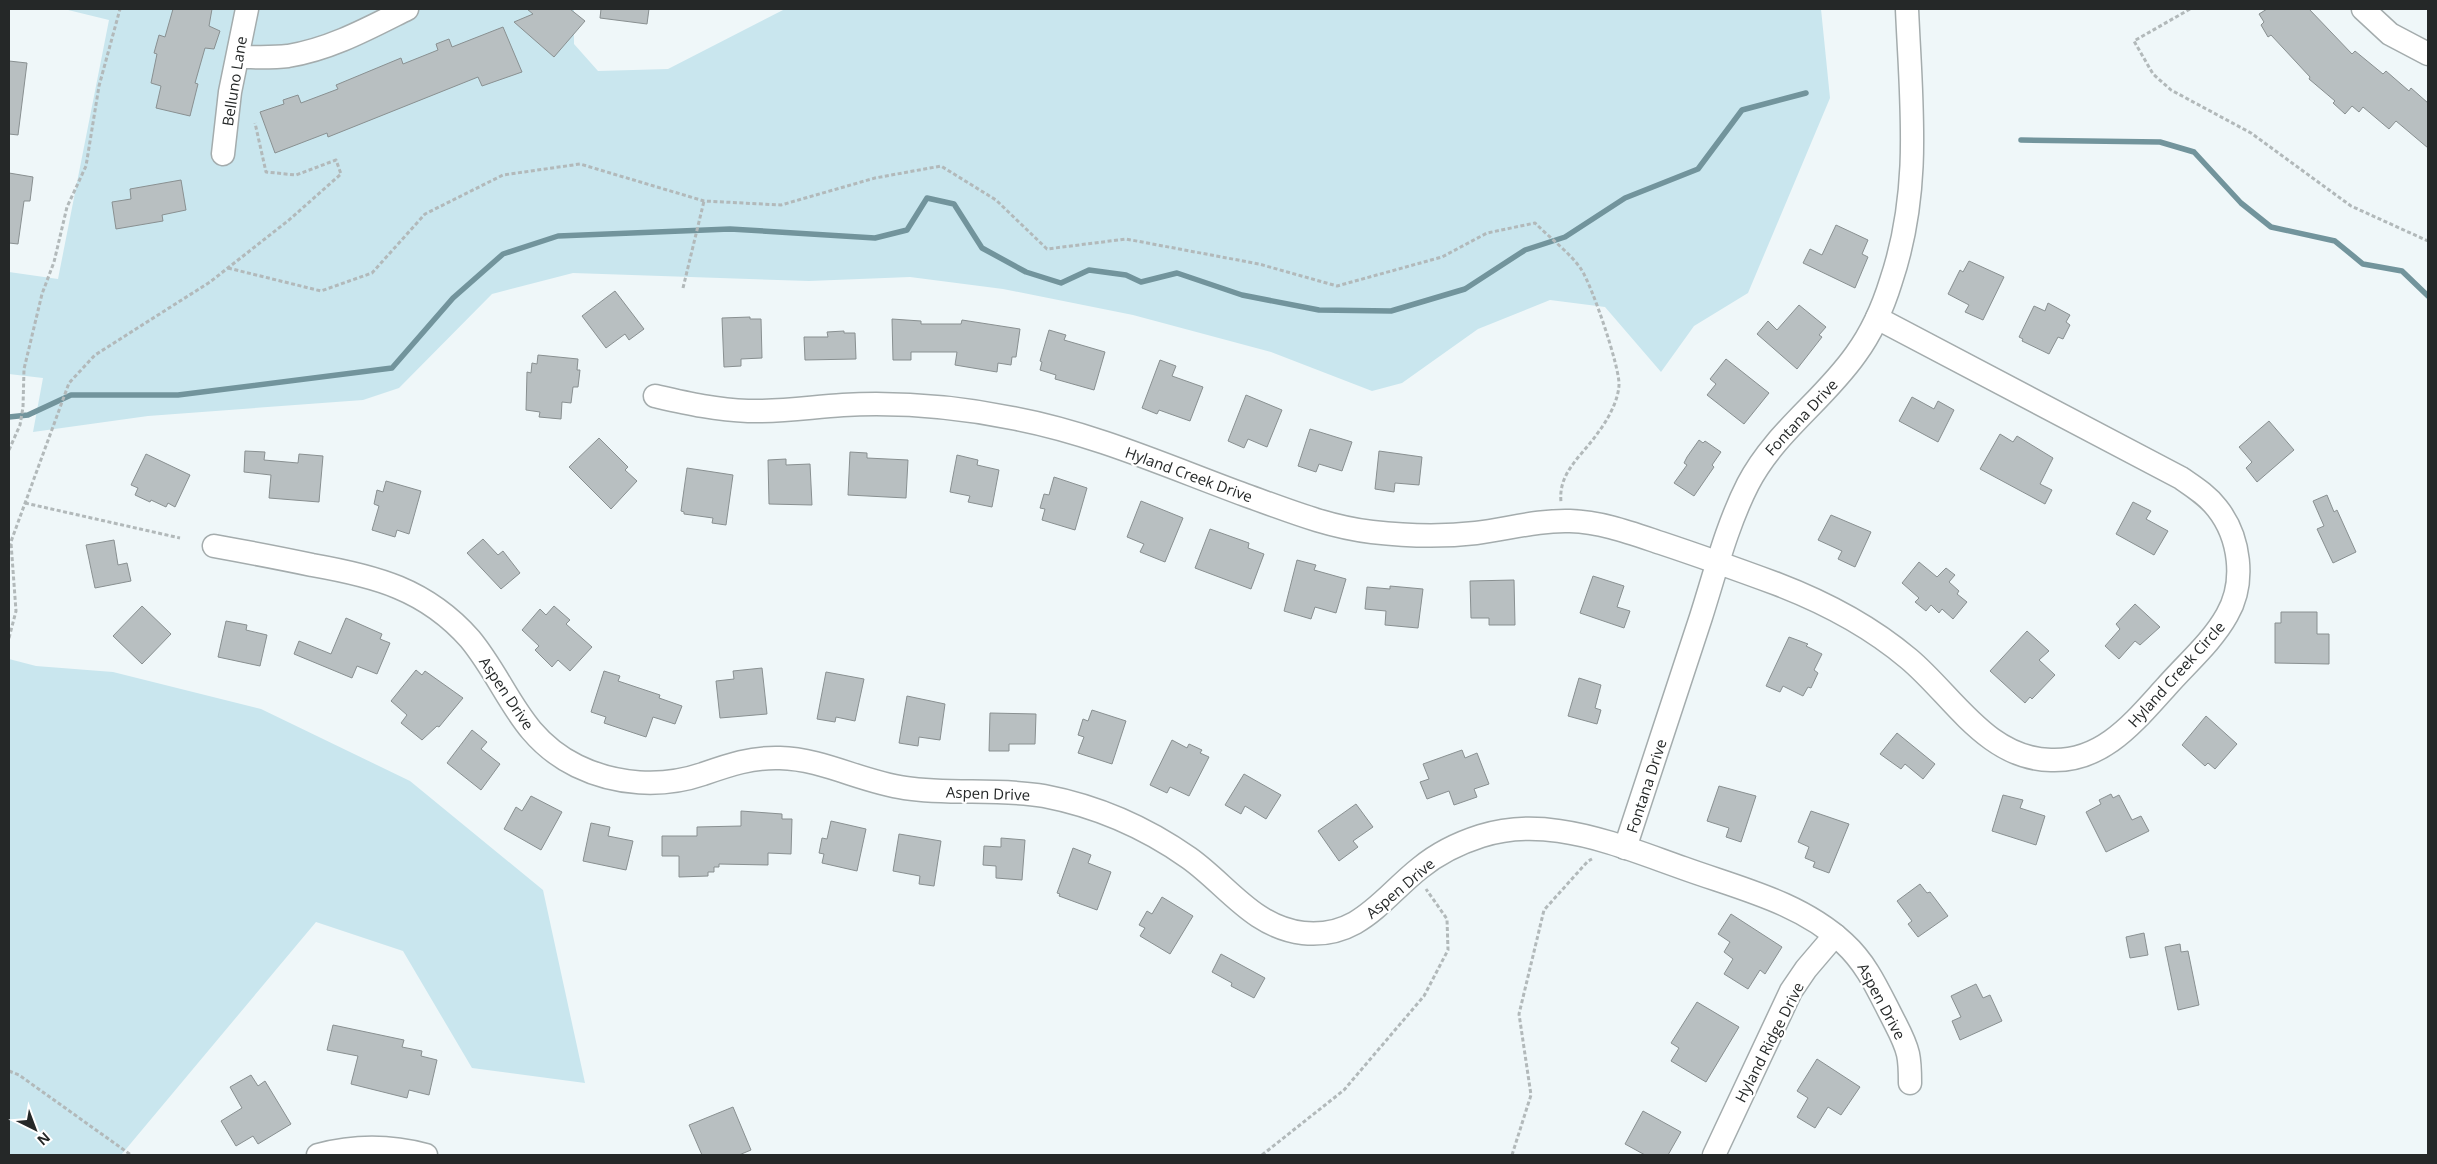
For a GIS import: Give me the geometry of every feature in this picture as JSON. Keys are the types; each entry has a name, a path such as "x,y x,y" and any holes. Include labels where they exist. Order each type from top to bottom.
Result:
{"street":[{"name":"Belluno Lane","path":"223,154 230,92 246,9"},
{"path":"238,57 286,56 311,51 341,41 407,9"},
{"name":"Fontana Drive","path":"1625,848 1740,501 1760,464 1791,424 1843,372 1866,340 1877,318 1902,246 1912,185 1907,9"},
{"path":"2363,9 2390,34 2428,54"},
{"name":"Hyland Creek Circle","path":"1719,562 1803,594 1875,634 1906,656 1933,680 1976,726 1996,743 2015,753 2034,759 2072,759 2095,752 2113,742 2132,724 2223,623 2230,610 2238,582 2236,549 2225,520 2206,496 2181,478 1877,318"},
{"name":"Hyland Creek Drive","path":"655,396 696,405 746,411 868,404 977,411 1047,425 1078,434 1292,513 1348,528 1402,535 1455,536 1541,522 1584,521 1606,525 1719,562"},
{"name":"Aspen Drive","path":"214,546 355,573 391,583 434,606 455,623 471,641 486,660 522,721 539,739 569,762 595,774 617,780 660,783 683,780 741,761 784,758 802,760 897,787 931,792 1011,792 1064,800 1091,807 1144,830 1194,861 1250,912 1267,923 1288,930 1308,934 1347,927 1364,919 1378,908 1418,870 1437,856 1480,836 1503,830 1556,830 1625,848 1786,905 1805,914 1835,935 1858,957 1870,974 1905,1044 1910,1083"},
{"name":"Hyland Ridge Drive","path":"1714,1155 1791,991 1806,969 1835,935"},
{"path":"318,1155 342,1149 375,1146 426,1155"}],"path":[{"path":"9,450 20,425 23,407 24,369 28,352 67,207 86,166 99,86 120,9"},
{"path":"2190,9 2134,41 2153,74 2171,90 2251,133 2351,206 2428,241"},
{"path":"9,547 69,383 95,355 210,282 290,220 341,174 336,160 296,174 266,172 255,123"},
{"path":"228,268 321,292 372,273 425,214 502,175 580,164 704,201 782,205 875,178 941,166 996,200 1047,249 1126,240 1259,264 1337,286 1442,257 1487,233 1536,224 1582,270 1611,344 1619,385 1613,406 1597,434 1567,473 1560,489 1561,502"},
{"path":"683,288 704,201"},
{"path":"25,503 180,538"},
{"path":"9,638 16,611 11,541"},
{"path":"1512,1155 1530,1095 1519,1014 1544,910 1588,861 1593,859"},
{"path":"1262,1155 1344,1090 1424,996 1448,950 1447,919 1426,890"},
{"path":"9,1072 19,1075 131,1155"}],"shaded area":[{"path":"64,9 574,9 574,44 598,71 668,69 785,9 1821,9 1830,98 1748,293 1694,326 1661,372 1605,307 1550,300 1478,329 1402,383 1372,391 1271,352 1133,315 1003,289 910,277 809,281 573,273 492,294 399,388 363,400 148,416 33,432 43,378 9,374 9,272 58,279 109,20"},
{"path":"9,659 36,666 113,672 261,709 410,781 543,890 585,1083 472,1068 403,951 316,922 121,1155 9,1155"}],"building":[{"path":"173,9 212,9 209,26 220,31 214,49 205,48 195,83 198,84 190,116 156,108 161,86 151,83 157,54 154,53 159,35 165,37"},
{"path":"527,9 570,9 585,21 554,57 514,22 533,14"},
{"path":"601,9 649,9 647,24 600,18"},
{"path":"2267,9 2309,9 2352,54 2355,51 2383,74 2386,71 2409,91 2411,88 2428,103 2428,148 2396,121 2389,129 2363,107 2359,112 2352,106 2345,114 2333,103 2335,101 2309,79 2310,77 2271,35 2268,37 2261,25 2264,22 2259,14"},
{"path":"503,27 522,72 482,86 478,77 328,137 327,133 275,153 260,112 284,104 283,100 298,95 301,103 338,89 336,85 401,58 403,64 438,50 436,44 449,39 452,47"},
{"path":"9,61 27,63 18,135 9,134"},
{"path":"9,173 33,177 30,201 24,201 18,244 9,243"},
{"path":"181,180 186,210 162,215 163,221 116,229 112,202 131,199 130,189"},
{"path":"1836,225 1868,240 1862,254 1868,257 1855,288 1803,263 1810,249 1822,255"},
{"path":"1969,261 2004,277 1983,320 1965,312 1969,305 1948,294 1960,270 1963,272"},
{"path":"615,291 644,329 629,340 625,334 606,348 582,316"},
{"path":"2048,303 2070,315 2066,322 2070,325 2063,339 2058,337 2049,354 2022,341 2023,339 2019,337 2034,306 2045,311"},
{"path":"1799,305 1826,327 1819,335 1822,337 1797,369 1757,334 1768,321 1777,330"},
{"path":"750,317 750,319 761,319 762,358 741,359 741,366 724,367 722,318"},
{"path":"892,319 921,321 921,324 961,324 962,320 1020,329 1016,357 1012,357 1011,365 998,363 997,372 955,365 957,352 911,352 911,360 893,360"},
{"path":"1049,330 1066,335 1064,340 1105,352 1094,390 1055,379 1056,375 1040,370 1042,362 1040,361"},
{"path":"844,331 844,333 855,333 856,359 805,360 804,337 828,337 827,332"},
{"path":"538,355 578,359 577,370 580,370 578,387 573,387 571,403 562,402 561,419 539,417 540,412 526,410 527,372 531,373 532,363 537,364"},
{"path":"1726,359 1769,393 1744,424 1707,395 1716,384 1710,379"},
{"path":"1160,360 1176,366 1172,376 1203,387 1190,421 1159,410 1157,414 1142,408"},
{"path":"1246,395 1282,410 1267,447 1248,439 1244,448 1228,441"},
{"path":"1912,397 1934,409 1938,401 1954,410 1938,442 1899,421"},
{"path":"2269,421 2294,450 2257,482 2246,468 2252,462 2239,447"},
{"path":"1310,429 1352,442 1342,471 1319,464 1316,472 1298,466"},
{"path":"2000,434 2013,442 2017,436 2053,458 2040,484 2052,490 2045,504 1980,469"},
{"path":"599,438 628,467 625,470 637,481 611,509 569,467"},
{"path":"1699,440 1703,443 1705,441 1721,452 1712,465 1714,467 1694,496 1674,483 1687,465 1684,463"},
{"path":"245,451 265,452 264,460 298,463 299,454 323,456 319,502 269,498 271,475 244,472"},
{"path":"1379,451 1422,457 1419,485 1395,483 1394,492 1375,489"},
{"path":"850,452 867,453 867,458 908,460 906,498 848,495"},
{"path":"146,454 190,475 175,507 168,503 166,507 135,495 138,488 131,485"},
{"path":"957,455 978,460 977,465 999,470 992,507 968,502 970,496 950,492"},
{"path":"786,459 786,465 810,464 812,505 769,504 768,460"},
{"path":"687,468 733,475 726,525 712,523 713,518 684,514 681,511"},
{"path":"1054,477 1087,488 1075,530 1042,520 1045,509 1040,508 1044,494 1049,495"},
{"path":"386,481 421,491 409,534 397,530 395,537 372,530 379,506 374,504 377,490 383,492"},
{"path":"2327,495 2334,512 2337,510 2356,552 2333,563 2317,529 2324,526 2313,501"},
{"path":"1141,501 1183,518 1165,562 1140,552 1144,544 1127,537"},
{"path":"2133,502 2151,511 2146,519 2168,531 2154,555 2116,534"},
{"path":"1831,515 1871,532 1855,567 1838,559 1842,551 1818,540"},
{"path":"1210,529 1249,543 1248,548 1264,554 1251,589 1195,568"},
{"path":"483,539 498,555 503,551 520,573 501,589 467,553"},
{"path":"114,540 118,565 127,563 131,581 95,588 86,545"},
{"path":"1297,560 1316,565 1314,570 1346,579 1336,613 1315,607 1311,619 1284,611"},
{"path":"1919,562 1937,577 1946,568 1955,575 1949,582 1959,591 1957,594 1967,602 1953,619 1942,609 1939,613 1931,605 1926,611 1915,602 1919,598 1902,583"},
{"path":"1593,576 1624,586 1617,607 1630,611 1624,628 1580,613"},
{"path":"1514,580 1515,625 1489,625 1489,618 1471,618 1470,581"},
{"path":"1390,586 1423,589 1418,628 1385,625 1386,611 1365,609 1367,587 1390,589"},
{"path":"2135,604 2160,627 2140,645 2135,641 2119,659 2105,646 2120,629 2116,624"},
{"path":"142,606 171,634 142,664 113,636"},
{"path":"554,606 570,620 566,624 592,647 570,671 558,660 552,667 535,650 539,646 522,630 540,609 546,615"},
{"path":"2281,612 2317,612 2317,634 2329,634 2329,664 2275,663 2275,623 2281,623"},
{"path":"346,618 382,634 380,639 390,643 377,674 357,666 352,678 294,654 299,641 331,654"},
{"path":"226,621 247,625 246,630 267,635 260,666 218,657"},
{"path":"2027,631 2049,651 2039,660 2055,675 2032,699 2030,697 2025,703 1990,671"},
{"path":"1789,637 1808,644 1806,646 1822,654 1814,670 1818,673 1811,688 1808,687 1803,696 1783,686 1780,692 1766,686"},
{"path":"762,668 767,714 720,718 716,681 734,679 733,671"},
{"path":"416,670 422,675 425,671 463,698 439,727 437,726 422,740 401,723 407,715 391,701"},
{"path":"604,671 620,676 618,681 660,695 659,698 682,706 675,724 653,717 646,737 604,723 606,717 591,712"},
{"path":"826,672 864,679 855,721 836,717 835,722 817,719"},
{"path":"1579,678 1601,685 1595,708 1601,710 1597,724 1568,716"},
{"path":"907,696 945,704 940,740 919,737 918,746 899,743"},
{"path":"1092,710 1126,721 1112,764 1078,753 1084,737 1078,735 1083,719 1088,721"},
{"path":"990,713 1036,714 1035,744 1009,744 1009,751 989,751"},
{"path":"2206,716 2237,744 2215,769 2208,763 2205,766 2182,745"},
{"path":"472,730 487,742 481,749 500,764 481,790 447,763"},
{"path":"1897,733 1935,764 1923,779 1905,764 1901,769 1880,754"},
{"path":"1172,740 1187,748 1189,744 1202,750 1200,753 1209,757 1189,796 1170,787 1167,793 1150,785"},
{"path":"1462,750 1465,758 1477,753 1489,784 1474,789 1477,797 1454,805 1449,791 1427,799 1420,782 1429,779 1423,764"},
{"path":"1244,774 1281,795 1266,819 1245,806 1241,814 1225,805"},
{"path":"1719,786 1756,796 1741,842 1726,837 1729,828 1707,821"},
{"path":"2111,794 2113,798 2119,795 2132,820 2141,816 2149,831 2106,852 2086,812 2101,804 2099,800"},
{"path":"2003,795 2023,800 2020,808 2045,816 2036,845 1992,831"},
{"path":"531,796 562,812 541,850 504,829 516,807 522,811"},
{"path":"1356,804 1373,827 1353,841 1358,847 1339,861 1318,831"},
{"path":"741,811 782,814 782,819 792,819 791,854 768,853 768,865 719,864 719,867 714,867 714,872 708,872 708,876 679,877 679,856 662,856 662,836 697,836 697,827 741,826"},
{"path":"1811,811 1849,824 1829,873 1813,867 1815,862 1805,858 1809,847 1798,842"},
{"path":"831,821 866,829 857,871 822,863 824,854 819,853 822,838 827,839"},
{"path":"591,823 610,827 608,836 633,841 626,870 583,861"},
{"path":"899,834 941,841 934,886 919,884 920,876 893,871"},
{"path":"1001,838 1025,840 1022,880 996,878 996,866 983,865 984,846 1001,847"},
{"path":"1073,848 1091,855 1088,863 1111,872 1097,910 1059,896 1060,894 1057,893"},
{"path":"1920,884 1927,893 1930,892 1948,916 1918,937 1908,924 1912,921 1897,901"},
{"path":"1162,897 1193,916 1170,954 1140,936 1145,928 1139,925 1147,911 1152,914"},
{"path":"1731,914 1782,947 1765,974 1760,970 1748,989 1724,974 1733,959 1724,952 1730,942 1718,934"},
{"path":"2144,933 2148,955 2130,958 2126,937"},
{"path":"2180,944 2181,952 2188,951 2199,1005 2178,1010 2165,947"},
{"path":"1221,954 1265,978 1254,998 1231,986 1232,983 1212,972"},
{"path":"1976,984 1983,998 1990,995 2002,1021 1960,1040 1952,1021 1961,1017 1951,996"},
{"path":"1697,1002 1739,1027 1706,1082 1671,1061 1679,1048 1671,1043"},
{"path":"333,1025 404,1040 402,1047 422,1051 421,1056 437,1060 429,1095 409,1090 407,1098 351,1084 358,1056 327,1050"},
{"path":"1817,1059 1860,1087 1841,1115 1828,1107 1815,1128 1797,1117 1808,1098 1797,1091"},
{"path":"251,1075 258,1086 265,1081 291,1124 258,1144 253,1136 236,1146 221,1121 242,1108 230,1087"},
{"path":"733,1107 751,1150 739,1155 702,1155 689,1125"},
{"path":"1643,1111 1681,1132 1668,1155 1645,1155 1625,1144"}],"waterway":[{"path":"9,417 28,415 71,395 178,395 392,368 453,298 503,254 558,236 730,229 875,238 907,230 927,198 954,204 982,248 1026,272 1061,283 1089,270 1126,275 1141,282 1177,273 1242,295 1319,310 1391,311 1465,289 1525,250 1565,237 1625,198 1698,169 1742,110 1806,93"},
{"path":"2021,140 2160,142 2194,152 2241,203 2271,227 2335,241 2363,264 2402,271 2428,296"}]}
